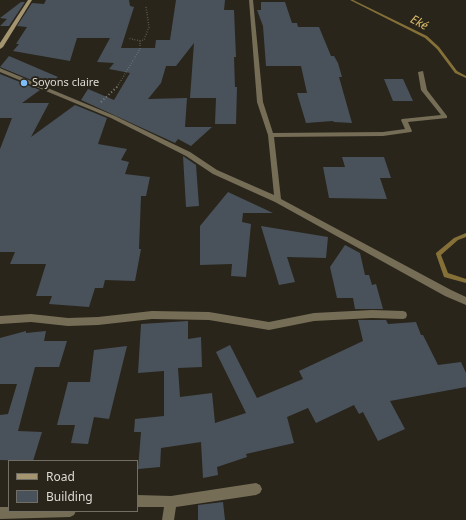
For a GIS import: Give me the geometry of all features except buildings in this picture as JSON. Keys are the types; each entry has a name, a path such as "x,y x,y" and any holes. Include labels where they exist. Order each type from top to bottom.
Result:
{"main road":[{"path":"0,47 30,0"}],"street":[{"path":"250,0 260,102 271,135 278,200"},
{"path":"0,70 94,109 188,154 215,172 278,200 448,293 466,301"},
{"path":"271,135 382,134 409,131 404,120 445,117 424,90 421,72"},
{"path":"0,320 31,318 68,322 98,321 152,315 209,316 269,326 314,317 372,314 403,315"},
{"path":"138,501 171,502 256,489"},
{"path":"168,520 171,502"},
{"path":"1,515 53,512"}],"path":[{"path":"140,41 144,40 149,27 146,7"},
{"path":"128,38 140,41"},
{"path":"94,109 118,86 140,49 140,41"}],"waterway":[{"name":"Eké","path":"351,0 426,37 438,48 456,72 466,77"},
{"name":"Eké","path":"466,235 456,239 438,254 446,275 466,281"}],"place":[{"name":"Soyons claire","path":"24,83"}]}
